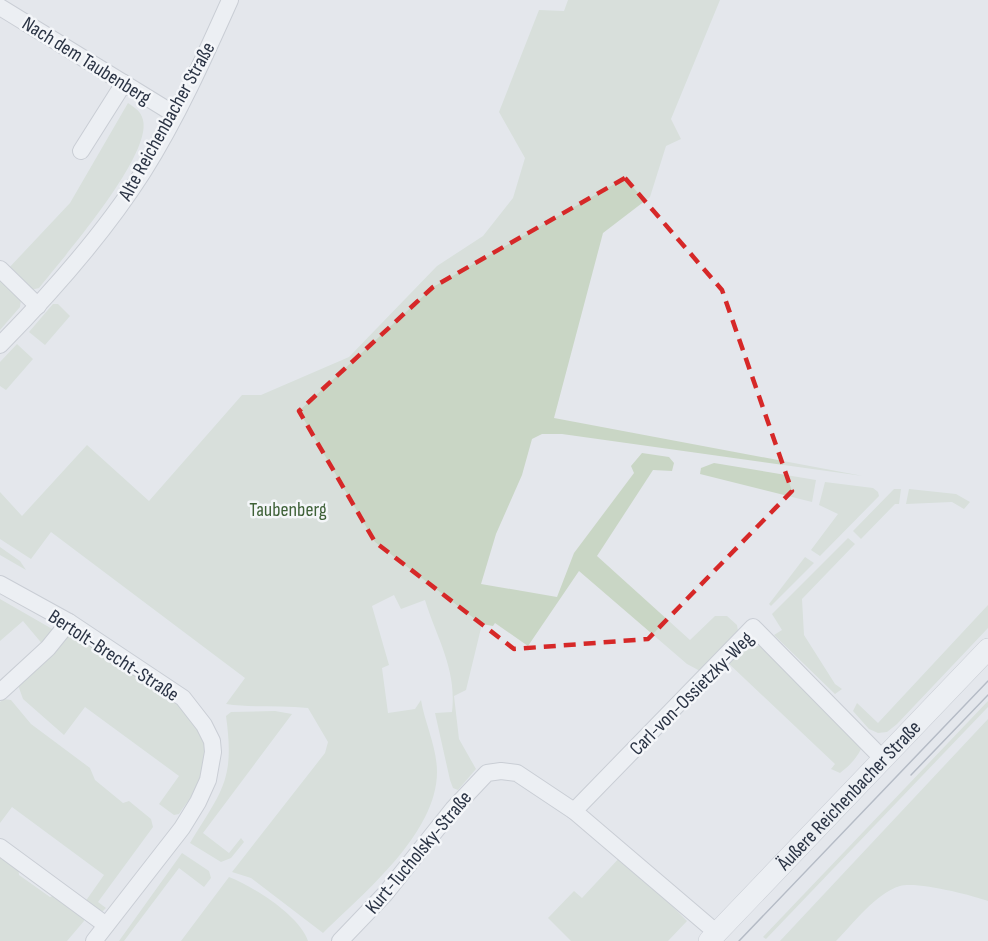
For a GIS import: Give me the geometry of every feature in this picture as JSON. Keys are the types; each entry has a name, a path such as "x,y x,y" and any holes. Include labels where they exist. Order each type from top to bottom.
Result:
{"street":[{"name":"Alte Reichenbacher Straße","path":"0,345 38,306 111,218 144,171 202,62 230,0"},
{"name":"Nach dem Taubenberg","path":"8,6 174,114"},
{"path":"81,151 124,83"},
{"path":"0,269 38,306"},
{"name":"Bertolt-Brecht-Straße","path":"0,584 69,622 183,698 204,725 213,752 208,780 182,828 94,941"},
{"path":"0,692 48,648 69,622"},
{"name":"Carl-von-Ossietzky-Weg","path":"574,811 753,627 884,760"},
{"name":"Äußere Reichenbacher Straße","path":"713,937 988,649"},
{"name":"Kurt-Tucholsky-Straße","path":"340,941 385,894 453,809 487,773 501,771 517,773 574,811"},
{"path":"574,811 713,937"},
{"path":"0,847 106,925"}],"highlighted area":[{"path":"625,178 722,290 792,491 648,639 514,649 375,542 299,411 433,287"}],"green space":[{"name":"Taubenberg","path":"568,0 720,0 671,119 681,139 666,146 650,197 603,233 554,418 863,476 562,434 542,434 532,439 522,475 496,534 481,584 557,597 574,553 634,473 631,466 642,453 669,457 674,463 672,471 653,470 597,556 690,640 715,616 727,616 737,625 738,631 702,672 687,664 579,571 528,646 495,623 493,626 482,624 466,690 454,696 459,739 476,769 458,790 453,788 450,780 435,713 452,712 452,682 445,654 425,600 401,609 394,595 372,606 389,665 382,668 388,713 415,709 421,700 436,763 434,795 412,839 377,881 323,933 251,878 232,872 325,753 328,742 308,708 226,704 245,678 51,532 31,559 0,539 0,492 22,516 87,445 149,501 242,395 261,395 349,357 437,266 483,236 513,198 525,158 499,112 539,10 564,11"},
{"path":"128,103 139,112 143,120 142,136 134,157 85,231 39,288 31,290 7,270 70,203"},
{"path":"0,276 21,300 20,307 0,330"},
{"path":"53,304 58,304 70,316 45,345 29,332"},
{"path":"17,344 33,359 6,390 0,386 0,362"},
{"path":"714,463 816,480 812,502 700,474 701,468"},
{"path":"825,482 873,488 879,496 820,556 811,550 838,514 819,505"},
{"path":"894,489 901,489 899,504 895,504 861,539 853,531"},
{"path":"909,489 956,494 970,502 964,509 952,502 906,504"},
{"path":"848,538 855,544 802,599 804,635 835,684 842,689 835,694 774,635 782,630 772,614"},
{"path":"0,547 20,561 26,570 0,555"},
{"path":"805,557 814,563 771,606 769,604"},
{"path":"0,599 54,630 44,646 23,621 0,641"},
{"path":"988,605 988,628 897,724 887,732 878,733 869,729 853,711 857,703 878,723"},
{"path":"70,634 133,670 176,702 193,721 204,741 206,769 200,783 179,814 174,815 159,804 179,776 85,707 64,735 23,699 18,685"},
{"path":"749,646 761,646 857,740 861,749 840,773 831,769 835,764 726,661 738,650"},
{"path":"3,699 11,700 31,724 90,768 95,780 123,803 129,801 151,819 153,827 98,902 106,908 102,912 85,902 104,875 12,807 0,823 0,702"},
{"path":"988,701 988,707 766,939 763,937"},
{"path":"275,711 292,714 203,833 229,853 241,838 244,842 231,858 221,862 190,843 218,797 227,771 229,756 226,716 231,712"},
{"path":"988,719 988,901 931,887 900,886 882,895 836,941 780,941"},
{"path":"0,851 18,864 19,875 50,897 58,894 83,916 84,921 67,941 0,941"},
{"path":"182,853 209,871 211,878 204,887 179,868 124,941 119,941"},
{"path":"622,855 687,921 668,941 571,941 548,918 574,891 582,898"},
{"path":"229,877 263,895 286,912 303,931 308,941 181,941"}],"tram line":[{"path":"739,941 988,681"},
{"path":"911,775 988,695"}]}
